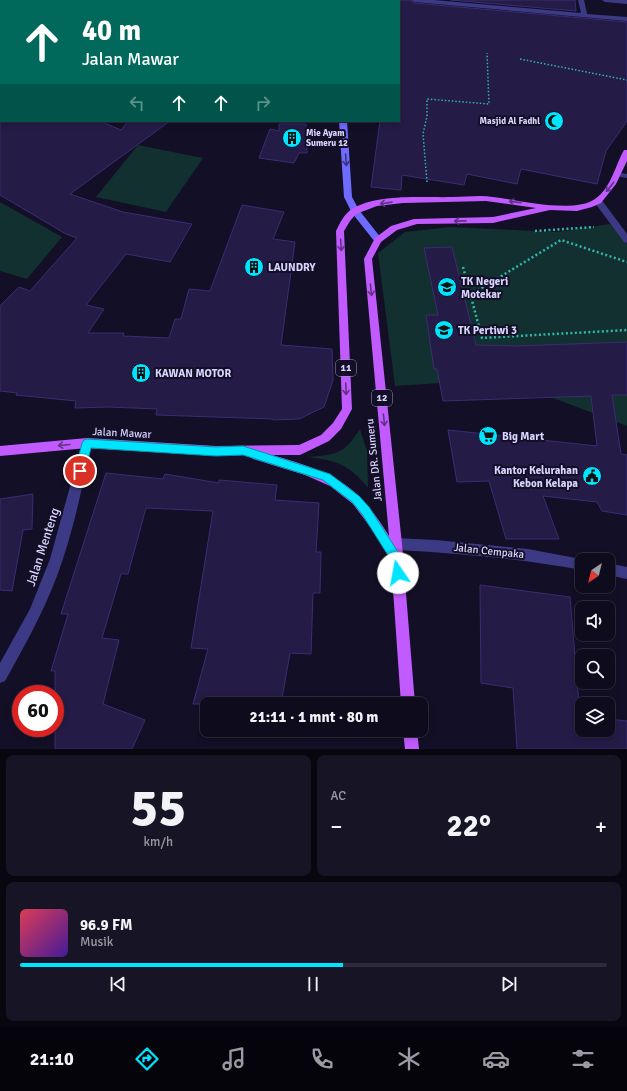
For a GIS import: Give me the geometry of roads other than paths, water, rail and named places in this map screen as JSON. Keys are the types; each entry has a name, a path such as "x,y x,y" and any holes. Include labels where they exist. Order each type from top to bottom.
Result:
{"main road":[{"path":"355,211 365,206 399,201 490,199 554,208 580,208 598,202 614,182 627,152"},
{"path":"378,240 394,228 416,221 493,220 554,208"},
{"name":"11","path":"243,451 300,450 325,438 337,426 347,409 340,231 345,221 355,211"},
{"name":"Jalan DR. Sumeru","path":"378,240 368,259 396,544 407,697"},
{"name":"Jalan Mawar","path":"0,451 87,443 216,452 243,451"},
{"path":"243,451 326,477 356,499 366,510 396,559"},
{"path":"411,737 412,749"}],"street":[{"path":"414,0 627,19"},
{"path":"581,0 584,15"},
{"path":"606,0 627,2"},
{"path":"343,122 348,197 355,211 378,240"},
{"path":"618,174 627,176"},
{"path":"598,202 627,240"},
{"name":"Jalan Menteng","path":"0,676 34,613 50,576 62,539 87,443"},
{"name":"Jalan Cempaka","path":"396,544 436,546 528,555 575,563"},
{"path":"615,570 627,573"}],"place":[{"name":"Masjid Al Fadhl","path":"554,121"},
{"name":"Mie Ayam Sumeru 12","path":"292,138"},
{"name":"LAUNDRY","path":"254,267"},
{"name":"TK Negeri Motekar","path":"447,287"},
{"name":"TK Pertiwi 3","path":"444,330"},
{"name":"KAWAN MOTOR","path":"141,373"},
{"name":"Big Mart","path":"488,436"},
{"name":"Kantor Kelurahan Kebon Kelapa","path":"592,476"}]}
